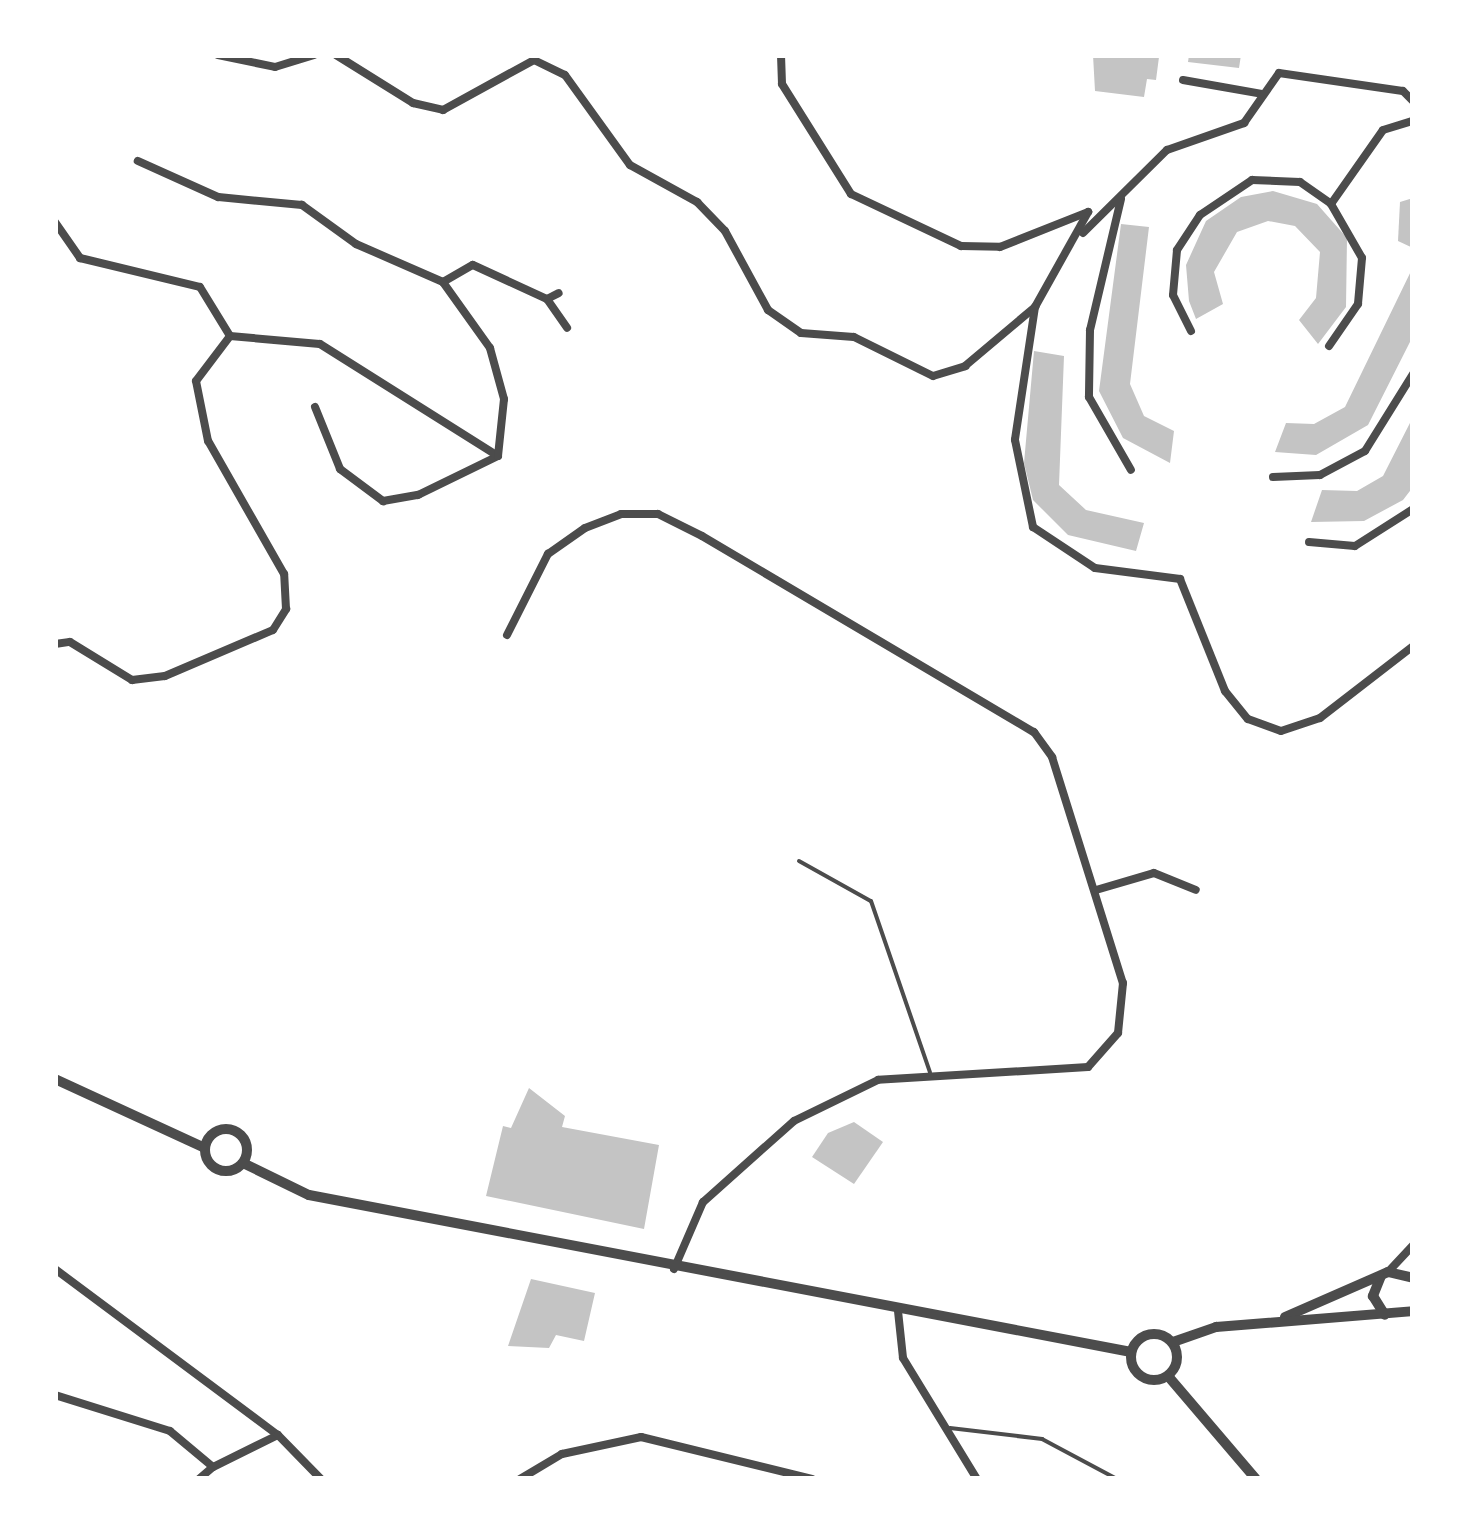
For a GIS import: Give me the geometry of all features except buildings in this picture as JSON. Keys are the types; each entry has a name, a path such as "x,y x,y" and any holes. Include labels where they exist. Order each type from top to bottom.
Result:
{"street":[{"path":"218,55 276,67 314,55"},
{"path":"336,55 413,103 443,110 534,60 565,75 630,165 697,202 725,231 768,310 801,333 854,337 933,376 965,366 1035,307 1081,234 1088,212 1000,248 961,246 851,194 782,84 780,55"},
{"path":"1081,234 1167,150 1244,123 1279,73 1404,91 1413,101"},
{"path":"1183,80 1262,94"},
{"path":"1332,204 1383,130 1413,121"},
{"path":"138,161 218,198 302,205 356,244 442,282 490,348 504,399 498,456"},
{"path":"1191,331 1173,295 1177,250 1200,215 1252,180 1300,182 1332,204 1362,258 1358,304 1328,346"},
{"path":"1121,199 1090,330 1089,397 1131,470"},
{"path":"55,222 80,258 200,287 230,336"},
{"path":"442,282 473,265 548,298 567,328"},
{"path":"548,298 559,294"},
{"path":"1035,307 1015,440 1033,527 1095,568 1180,579 1225,691 1248,719 1281,730 1320,718 1413,646"},
{"path":"230,336 320,344 498,456"},
{"path":"55,644 70,642 132,680 165,676 273,630 286,609 284,574 208,441 196,381 230,336"},
{"path":"1273,477 1320,475 1365,451 1413,374"},
{"path":"315,408 340,468 383,501 418,495 498,456"},
{"path":"1309,542 1355,546 1413,509"},
{"path":"507,635 548,554 620,514 658,514 1011,711 1052,757 1123,983 1108,1052 1056,1075 930,1072 878,1080 794,1121 703,1202 686,1224 674,1269"},
{"path":"1096,890 1154,873 1196,890"},
{"path":"55,1080 206,1148 218,1170 243,1163 308,1195 674,1269 1131,1352"},
{"path":"206,1148 230,1130 247,1147 243,1163"},
{"path":"1385,1315 1372,1296 1385,1274 1413,1245"},
{"path":"55,1269 278,1435 321,1479"},
{"path":"1279,1319 1385,1274 1413,1278"},
{"path":"898,1311 903,1358 978,1479"},
{"path":"1131,1352 1149,1334 1172,1342 1279,1319 1411,1314"},
{"path":"1168,1376 1178,1356 1172,1342"},
{"path":"1131,1352 1138,1374 1168,1376 1256,1479"},
{"path":"55,1394 170,1431 214,1467"},
{"path":"199,1479 214,1467 278,1435"},
{"path":"520,1479 562,1454 641,1437 812,1479"}],"lane":[{"path":"799,861 871,901 930,1072"},
{"path":"946,1430 970,1424 1023,1434 1117,1479"}]}
